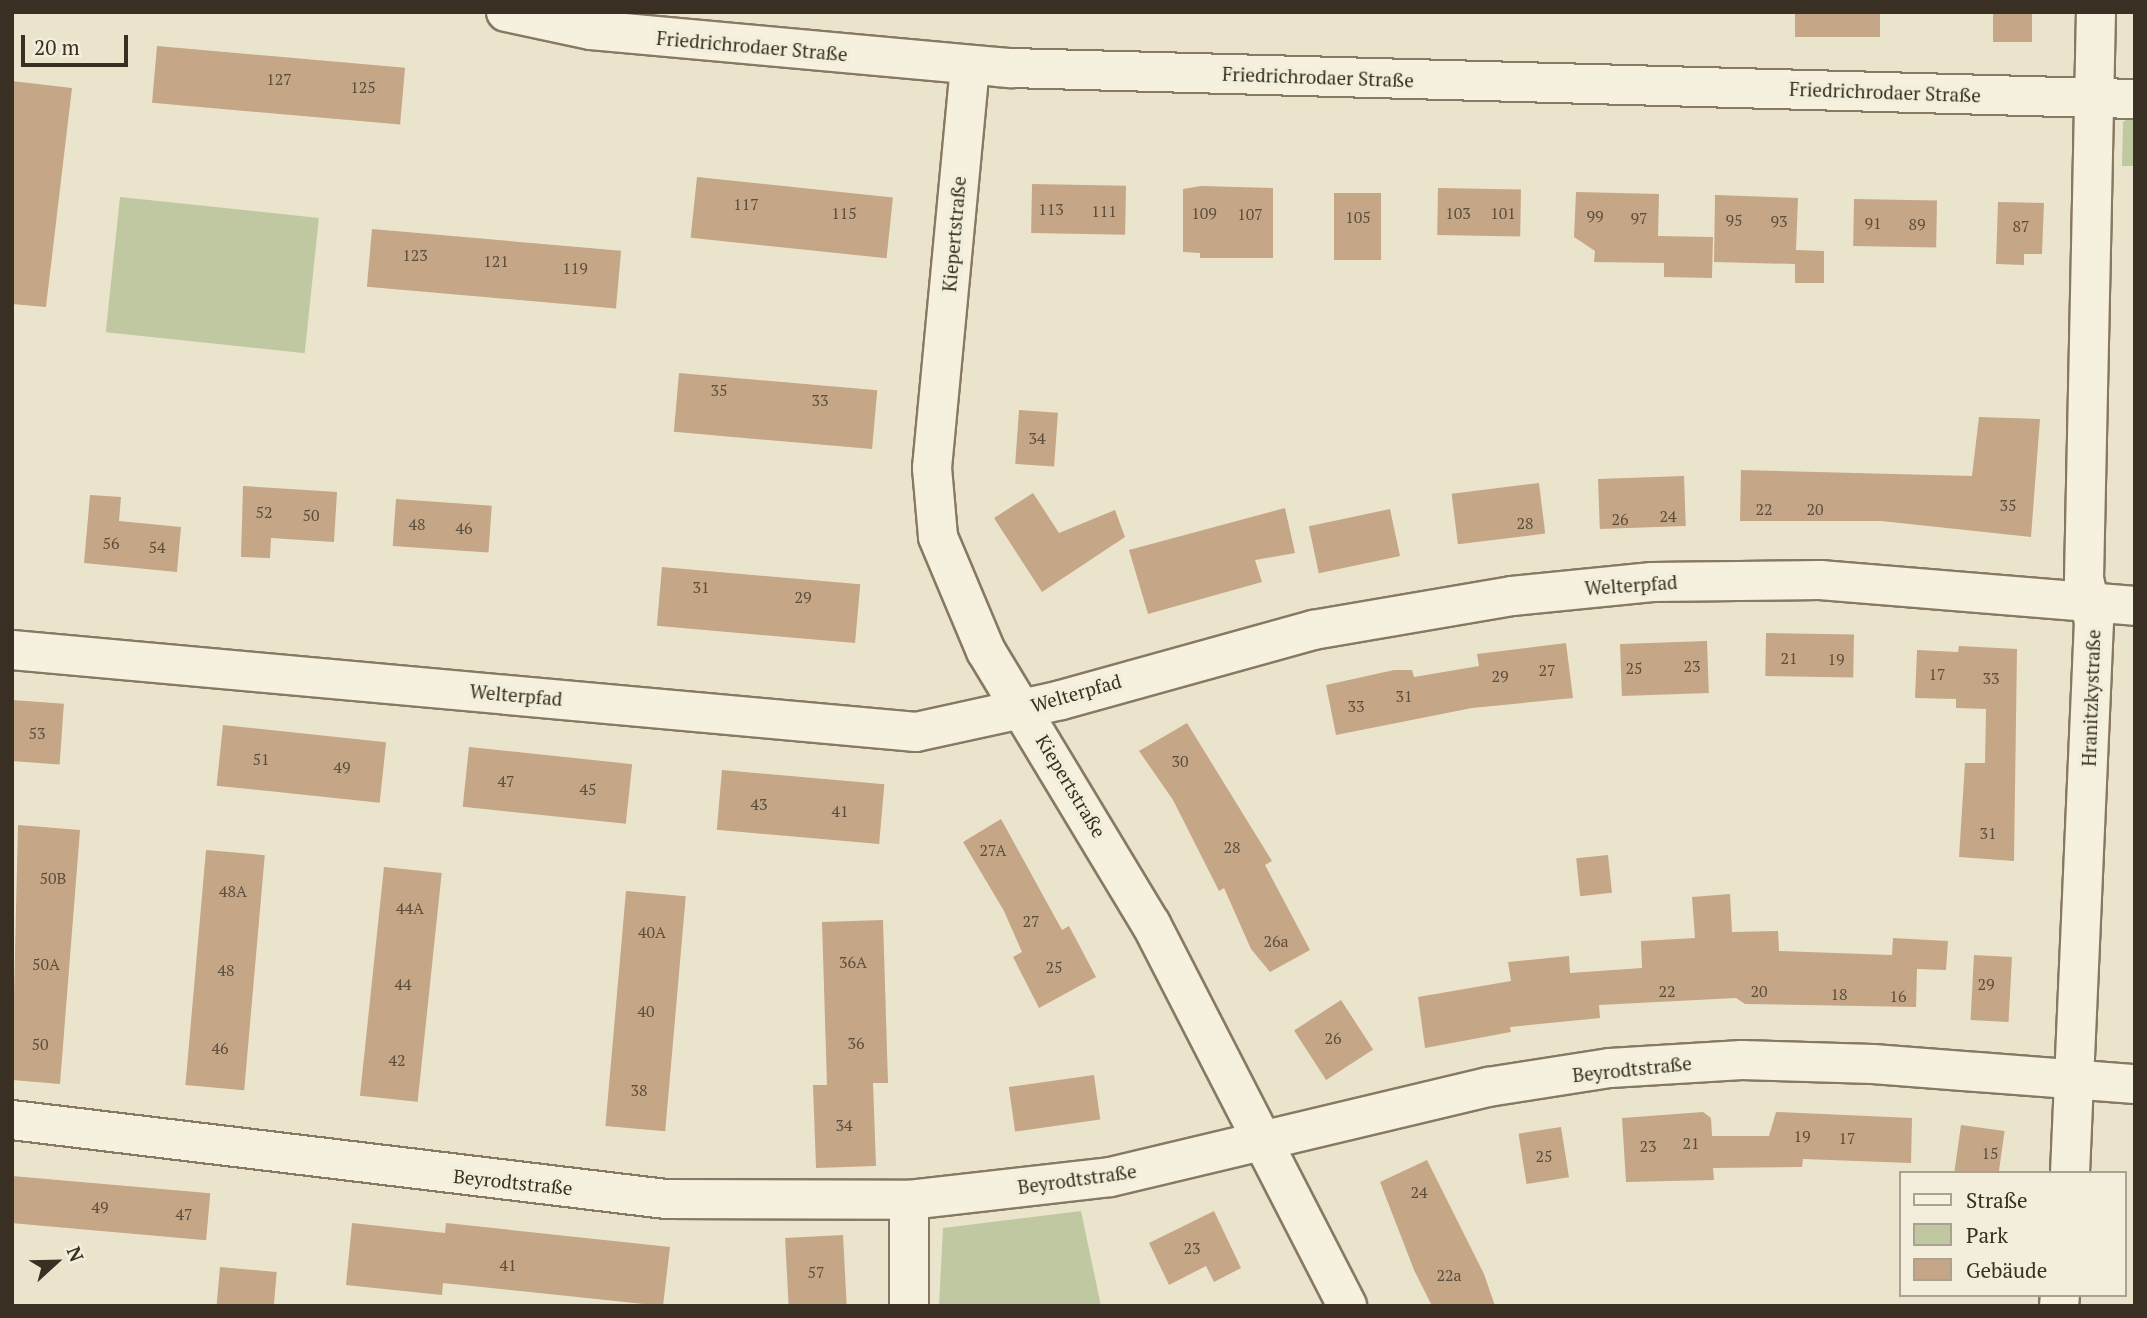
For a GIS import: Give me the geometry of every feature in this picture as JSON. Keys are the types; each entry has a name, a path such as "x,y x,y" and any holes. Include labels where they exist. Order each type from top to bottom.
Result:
{"street":[{"name":"Friedrichrodaer Straße","path":"506,12 970,66 2117,99"},
{"name":"Hranitzkystraße","path":"2070,1171 2077,1079 2094,622 2084,579 2117,99 2096,12"},
{"name":"Kiepertstraße","path":"970,66 933,513 958,596 1151,924 1266,1142 1347,1306"},
{"name":"Welterpfad","path":"12,650 891,731 935,730 1313,630 1572,590 1821,580 2135,606"},
{"name":"Beyrodtstraße","path":"12,1121 666,1199 909,1200 1110,1177 1488,1087 1610,1068 1742,1060 2135,1084"},
{"path":"909,1200 909,1306"}],"green space":[{"path":"2135,114 2135,166 2122,166 2123,122"},
{"path":"120,197 319,218 305,353 106,332"},
{"path":"1081,1211 1101,1306 939,1306 943,1228"}],"building":[{"path":"1795,12 1880,12 1880,37 1795,37"},
{"path":"1993,12 2032,12 2032,42 1993,42"},
{"path":"157,46 405,68 400,124 152,103"},
{"path":"12,81 72,88 46,307 12,304"},
{"path":"697,177 893,198 887,258 691,238"},
{"path":"1032,184 1126,186 1125,235 1031,233"},
{"path":"1201,186 1273,188 1273,258 1200,258 1200,253 1183,252 1183,189"},
{"path":"1438,188 1521,189 1520,236 1437,235"},
{"path":"1576,192 1659,194 1658,236 1713,237 1712,278 1664,277 1664,263 1594,262 1595,251 1574,237"},
{"path":"1334,193 1381,193 1381,260 1334,260"},
{"path":"1715,195 1798,198 1796,250 1824,251 1824,283 1795,283 1795,264 1714,262"},
{"path":"1854,199 1937,200 1936,247 1853,246"},
{"path":"1998,202 2044,203 2042,254 2024,254 2024,265 1996,264"},
{"path":"372,229 621,251 616,309 367,287"},
{"path":"679,373 877,390 872,449 674,432"},
{"path":"1019,410 1058,413 1054,467 1015,464"},
{"path":"1979,417 2040,419 2031,537 1881,521 1740,521 1741,470 1972,476"},
{"path":"1684,476 1686,526 1600,529 1598,479"},
{"path":"1539,483 1545,534 1458,544 1452,494"},
{"path":"243,486 337,492 334,542 271,538 270,558 241,557"},
{"path":"1033,493 1059,533 1115,510 1125,537 1042,592 994,518"},
{"path":"90,495 121,497 119,521 181,527 177,572 84,563"},
{"path":"396,499 492,506 488,553 393,546"},
{"path":"1285,508 1295,553 1255,560 1262,582 1148,614 1129,550"},
{"path":"1390,509 1400,556 1319,573 1309,526"},
{"path":"662,567 860,584 855,643 657,626"},
{"path":"1766,633 1854,635 1853,678 1765,676"},
{"path":"1707,641 1709,693 1622,696 1620,644"},
{"path":"1566,643 1573,698 1472,708 1336,735 1326,685 1394,670 1412,670 1414,677 1479,666 1477,654"},
{"path":"1959,646 2017,649 2014,861 1959,857 1965,763 1985,763 1986,709 1956,708 1956,699 1915,698 1917,650 1958,652"},
{"path":"12,700 64,704 60,764 12,761"},
{"path":"1187,723 1272,861 1265,865 1310,950 1270,972 1251,949 1224,888 1219,891 1173,800 1139,751"},
{"path":"223,725 386,742 380,803 217,786"},
{"path":"469,747 632,764 626,824 463,807"},
{"path":"722,770 884,784 879,844 717,830"},
{"path":"1001,819 1062,930 1069,926 1096,977 1039,1008 1013,957 1022,952 1004,911 963,842"},
{"path":"18,825 80,830 60,1084 12,1080"},
{"path":"206,850 265,855 244,1090 185,1085"},
{"path":"1608,855 1612,893 1580,896 1576,858"},
{"path":"384,867 442,873 418,1102 360,1096"},
{"path":"626,891 686,896 665,1131 605,1126"},
{"path":"1730,894 1732,932 1778,931 1779,951 1892,955 1893,938 1948,941 1946,970 1917,969 1916,1007 1745,1004 1736,998 1599,1005 1600,1018 1510,1027 1511,1032 1425,1048 1418,997 1511,981 1508,962 1569,956 1570,973 1642,968 1641,941 1695,938 1692,897"},
{"path":"883,920 888,1083 873,1083 876,1166 816,1168 813,1085 827,1085 822,922"},
{"path":"1974,955 2012,957 2009,1022 1971,1020"},
{"path":"1341,1000 1373,1049 1326,1080 1294,1030"},
{"path":"1094,1075 1100,1120 1015,1132 1009,1087"},
{"path":"1703,1112 1711,1118 1712,1136 1769,1136 1776,1112 1912,1118 1911,1163 1803,1159 1802,1167 1713,1168 1714,1180 1626,1182 1622,1118"},
{"path":"1961,1125 2005,1131 1999,1171 1955,1171"},
{"path":"1561,1127 1569,1177 1527,1184 1519,1134"},
{"path":"1427,1160 1484,1274 1495,1306 1432,1306 1414,1270 1380,1182"},
{"path":"12,1176 210,1193 206,1240 12,1223"},
{"path":"1214,1211 1241,1268 1214,1282 1206,1266 1169,1285 1149,1243"},
{"path":"352,1223 445,1233 446,1223 670,1247 663,1306 443,1283 442,1295 346,1285"},
{"path":"843,1235 847,1306 789,1306 785,1238"},
{"path":"220,1267 277,1272 274,1306 217,1306"}]}
